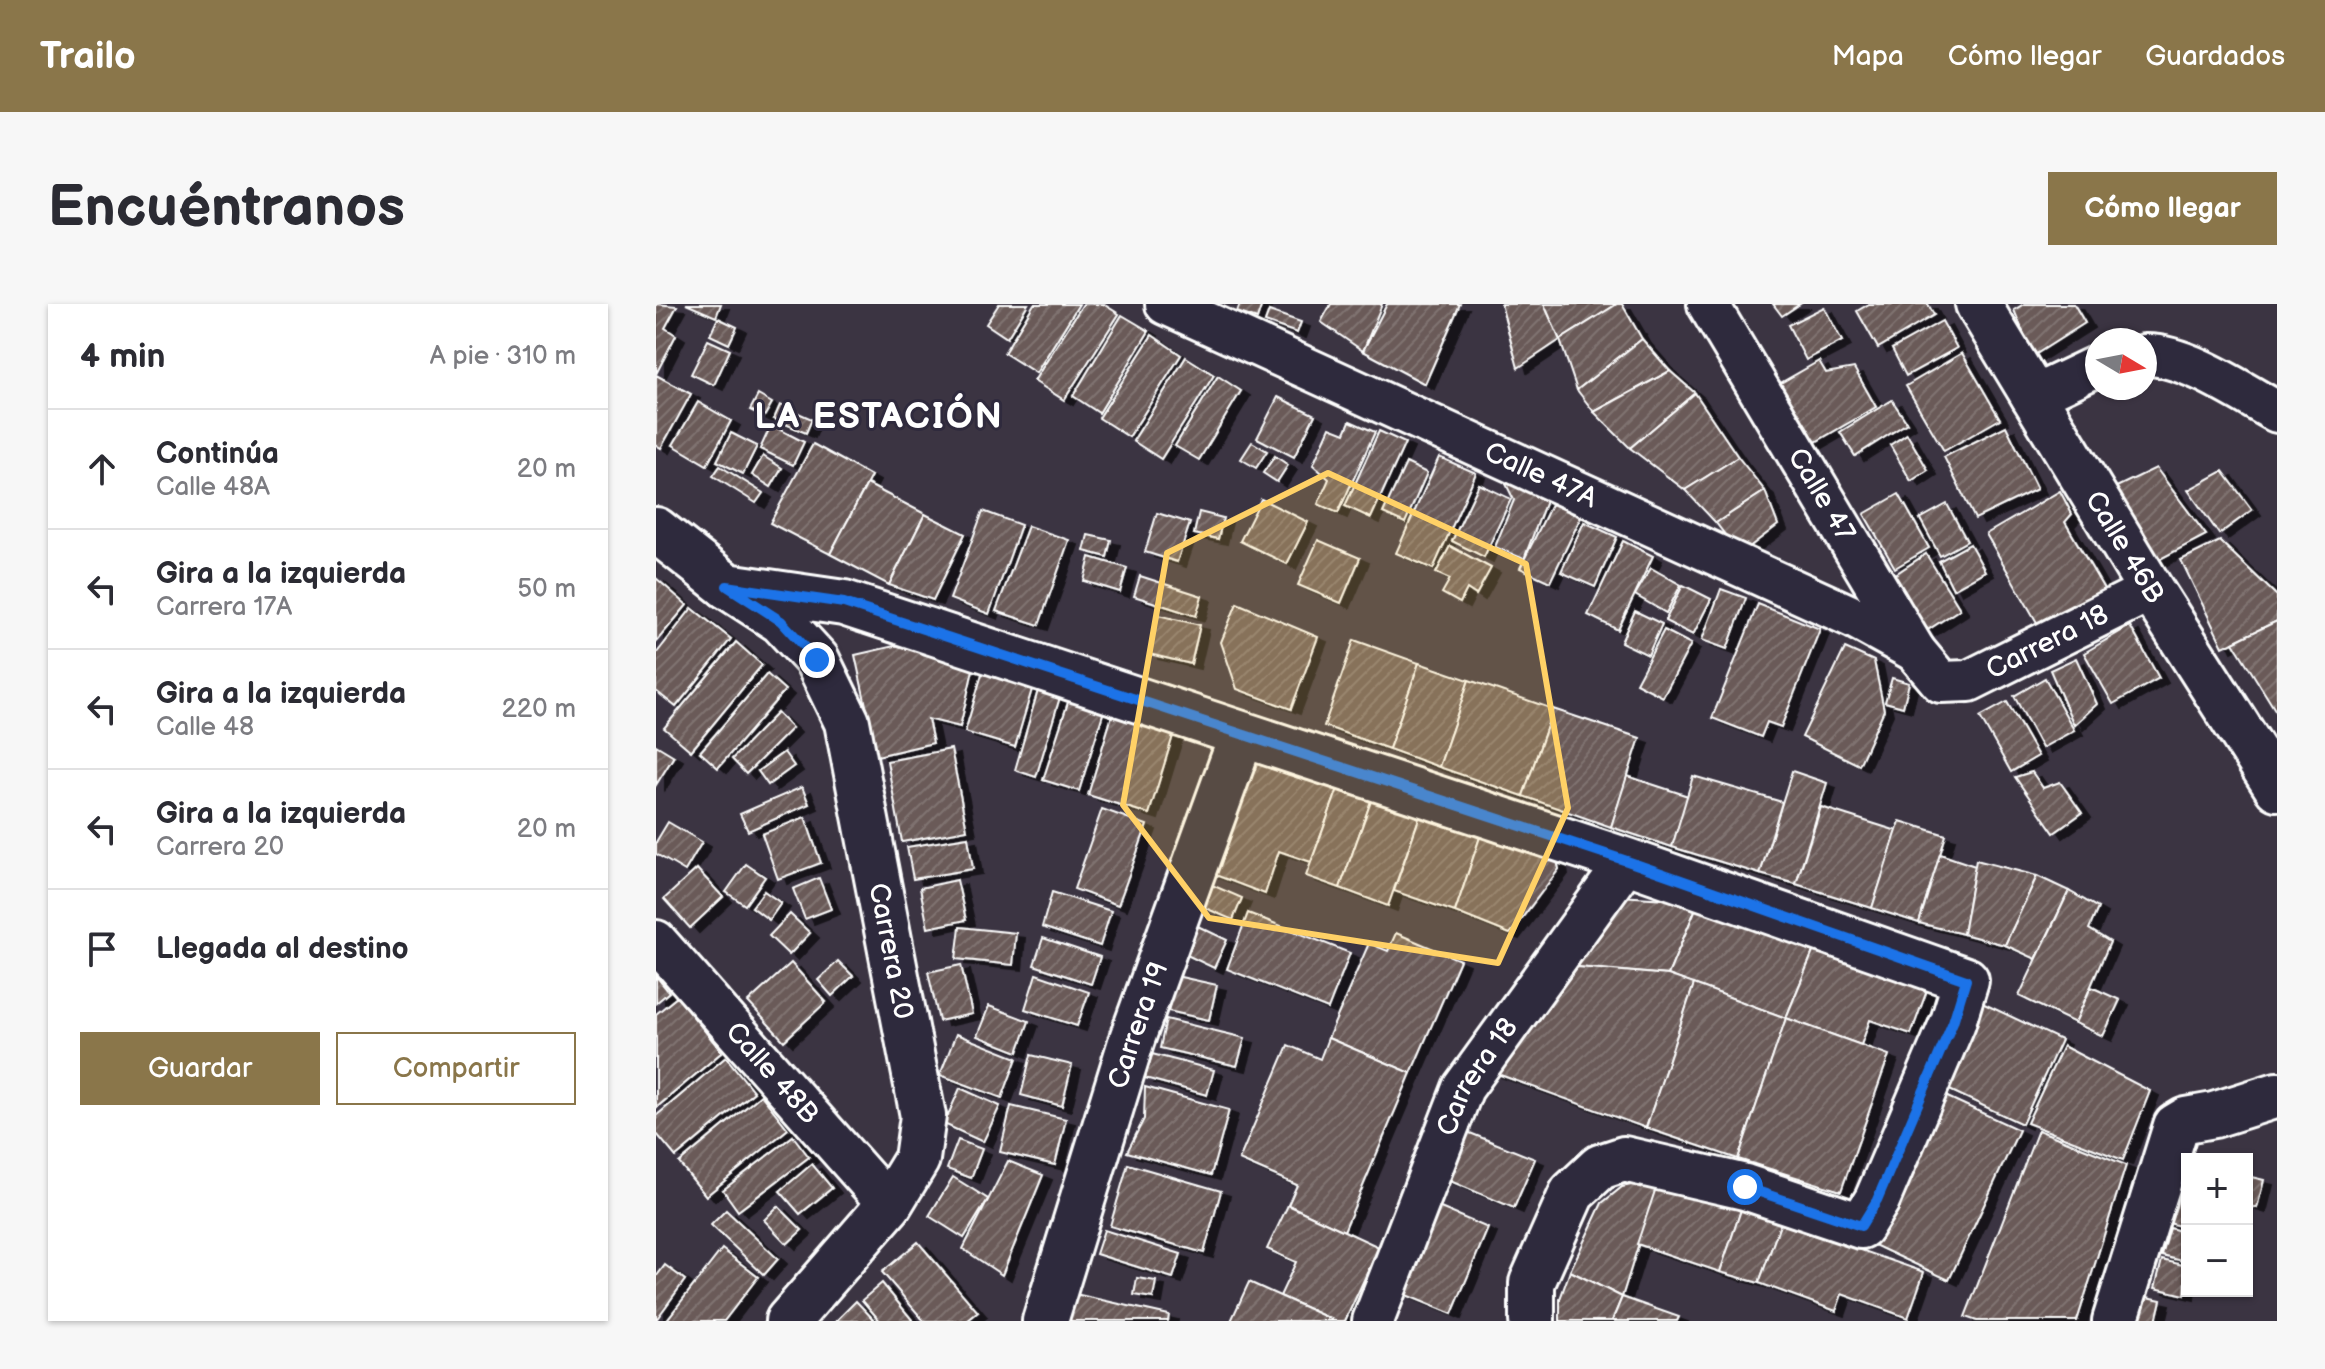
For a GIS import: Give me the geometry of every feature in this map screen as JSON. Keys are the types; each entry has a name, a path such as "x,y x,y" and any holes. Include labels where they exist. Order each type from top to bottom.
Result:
{"street":[{"name":"Calle 47A","path":"1166,304 1855,618 1915,651"},
{"name":"Calle 47","path":"1708,304 1915,651 1941,682"},
{"name":"Calle 46B","path":"1978,304 2151,590 2277,788"},
{"path":"2157,356 2208,375 2277,412"},
{"path":"2032,397 2085,372"},
{"name":"Carrera 20","path":"657,532 727,586 781,621 817,660 847,722 923,1116 917,1159 889,1205 788,1321"},
{"path":"727,586 844,603 1627,861 1966,980 1953,1022 1889,1173 1861,1226 1745,1187 1624,1159 1600,1167 1572,1193 1532,1283 1532,1321"},
{"name":"Carrera 18","path":"1941,682 1969,681 2151,590"},
{"name":"Carrera 19","path":"1045,1321 1132,1039 1242,735"},
{"name":"Carrera 18","path":"1373,1321 1463,1088 1627,861"},
{"name":"Calle 48B","path":"656,941 889,1205"},
{"path":"2115,1321 2176,1126 2186,1120 2214,1115 2277,1095"}],"highlighted area":[{"path":"1328,473 1526,564 1568,808 1498,963 1209,918 1123,805 1167,553"}],"building":[{"path":"656,304 677,306 665,328 676,335 656,374"},
{"path":"686,304 721,304 716,317"},
{"path":"999,304 1028,304 1007,338 986,324"},
{"path":"1034,304 1079,304 1036,373 1004,353"},
{"path":"1083,304 1103,304 1119,314 1064,400 1034,381"},
{"path":"1240,304 1262,304 1257,319 1237,312"},
{"path":"1331,304 1382,304 1363,351 1321,322"},
{"path":"1387,304 1460,304 1425,384 1363,351"},
{"path":"1501,304 1544,304 1560,340 1518,368"},
{"path":"1544,304 1617,304 1560,340"},
{"path":"1617,304 1622,304 1642,339 1577,390 1560,340"},
{"path":"1773,304 1800,304 1782,316"},
{"path":"1869,304 1928,304 1934,315 1878,348 1857,311"},
{"path":"2024,304 2074,304 2085,323 2033,356 2014,310"},
{"path":"1824,307 1842,341 1806,360 1788,325"},
{"path":"1269,311 1301,322 1297,333 1265,322"},
{"path":"1122,315 1149,331 1099,413 1073,396"},
{"path":"718,318 737,327 729,344 710,335"},
{"path":"1942,321 1957,348 1906,376 1892,349"},
{"path":"1152,335 1181,355 1129,437 1099,418"},
{"path":"1642,339 1670,371 1594,412 1577,390"},
{"path":"708,340 730,350 714,385 691,374"},
{"path":"1962,353 2000,419 1944,451 1906,386"},
{"path":"1186,357 1214,375 1161,459 1133,441"},
{"path":"1819,361 1826,373 1854,368 1876,407 1812,444 1779,384"},
{"path":"1670,371 1695,393 1630,448 1594,412"},
{"path":"656,375 691,394 661,448 656,445"},
{"path":"1218,376 1241,391 1199,460 1175,446"},
{"path":"1695,393 1738,457 1685,490 1630,448"},
{"path":"758,395 772,403 764,417 750,410"},
{"path":"1278,397 1315,415 1294,457 1257,438"},
{"path":"1892,400 1907,423 1855,456 1840,432"},
{"path":"698,402 731,421 707,465 673,445"},
{"path":"780,405 812,419 806,433 774,419"},
{"path":"1350,421 1375,432 1338,513 1318,504 1329,479 1313,465 1330,427 1345,433"},
{"path":"771,425 804,442 793,465 760,449"},
{"path":"2006,426 2037,489 1975,519 1944,457"},
{"path":"1379,431 1405,443 1371,518 1345,506"},
{"path":"731,433 757,446 743,474 717,461"},
{"path":"1907,434 1928,470 1911,481 1890,445"},
{"path":"1252,442 1267,451 1256,468 1241,459"},
{"path":"813,444 871,476 830,554 770,523"},
{"path":"763,456 782,468 771,487 752,475"},
{"path":"1275,456 1288,465 1277,482 1263,473"},
{"path":"1439,457 1476,473 1433,569 1396,553"},
{"path":"1738,457 1765,491 1716,523 1685,490"},
{"path":"1406,463 1427,473 1405,523 1383,513"},
{"path":"720,466 763,493 756,503 713,476"},
{"path":"2156,468 2206,535 2147,566 2108,491"},
{"path":"2223,471 2252,510 2219,534 2188,490"},
{"path":"1501,474 1549,493 1524,559 1495,547 1514,500"},
{"path":"867,484 925,514 889,585 830,554"},
{"path":"1479,484 1511,499 1484,557 1452,541"},
{"path":"1765,491 1778,525 1740,554 1716,523"},
{"path":"2060,491 2072,514 2065,522 2108,596 2043,633 1986,534"},
{"path":"1899,494 1929,548 1895,568 1864,514"},
{"path":"1261,499 1308,522 1287,564 1240,541"},
{"path":"1554,499 1583,513 1550,582 1520,568"},
{"path":"1947,504 1967,541 1940,556 1920,519"},
{"path":"983,511 1021,525 989,614 950,599"},
{"path":"1199,512 1223,518 1218,539 1194,534"},
{"path":"1157,513 1190,523 1177,562 1145,552"},
{"path":"925,514 965,534 933,600 889,585"},
{"path":"1584,522 1617,537 1595,587 1561,572"},
{"path":"1028,526 1069,540 1039,625 996,611"},
{"path":"1088,535 1111,540 1107,557 1084,551"},
{"path":"1318,540 1360,558 1341,603 1298,585"},
{"path":"1623,541 1653,556 1618,630 1588,615"},
{"path":"2220,541 2277,596 2277,621 2223,647 2181,560"},
{"path":"1970,544 1985,571 1953,589 1939,561"},
{"path":"1450,546 1491,568 1476,595 1467,589 1460,603 1442,593 1450,579 1436,573"},
{"path":"1926,554 1960,609 1926,631 1891,577"},
{"path":"1090,557 1127,568 1120,592 1084,581"},
{"path":"1651,568 1681,585 1666,613 1635,595"},
{"path":"1140,576 1202,596 1196,616 1134,596"},
{"path":"656,578 687,605 656,642"},
{"path":"1683,585 1711,599 1693,635 1665,621"},
{"path":"1721,589 1746,598 1727,649 1702,640"},
{"path":"1237,603 1318,637 1291,709 1237,689 1221,642"},
{"path":"1758,604 1820,629 1781,727 1767,722 1761,737 1712,718"},
{"path":"692,608 731,639 676,707 656,691 656,654"},
{"path":"1635,611 1662,624 1648,655 1621,642"},
{"path":"1158,615 1200,625 1191,664 1149,654"},
{"path":"2277,621 2277,713 2233,642"},
{"path":"2130,626 2159,678 2113,704 2084,653"},
{"path":"1664,630 1691,644 1663,697 1636,683"},
{"path":"1354,640 1419,663 1389,749 1324,726"},
{"path":"736,642 762,665 691,751 664,728"},
{"path":"912,642 975,661 960,727 928,719 933,743 877,756 855,655"},
{"path":"1845,648 1874,661 1884,710 1859,765 1802,737"},
{"path":"2076,658 2097,704 2074,725 2050,670"},
{"path":"1419,663 1469,680 1439,767 1389,749"},
{"path":"985,664 1035,679 1015,747 965,732"},
{"path":"767,674 785,690 718,768 700,752"},
{"path":"1892,678 1909,683 1903,707 1885,702"},
{"path":"2045,678 2074,730 2042,748 2014,696"},
{"path":"1041,680 1063,687 1036,777 1015,770"},
{"path":"1469,680 1553,709 1523,796 1439,767"},
{"path":"1071,693 1106,704 1079,791 1043,780"},
{"path":"2007,702 2038,756 2011,772 1980,717"},
{"path":"1115,706 1176,726 1149,814 1088,795"},
{"path":"1553,709 1640,738 1611,827 1523,796"},
{"path":"777,713 792,728 746,774 732,759"},
{"path":"656,745 674,756 656,785"},
{"path":"951,749 967,830 902,842 887,761"},
{"path":"784,752 794,766 768,785 758,771"},
{"path":"1258,756 1342,778 1311,862 1279,851 1265,894 1210,873"},
{"path":"1792,771 1827,783 1796,884 1760,874"},
{"path":"2032,772 2043,788 2060,782 2082,813 2054,833 2015,777"},
{"path":"1627,776 1688,796 1672,847 1611,827"},
{"path":"1693,776 1782,802 1760,874 1672,847"},
{"path":"1342,778 1375,790 1340,888 1306,876"},
{"path":"802,787 809,804 748,831 740,814"},
{"path":"1375,790 1423,807 1388,906 1340,888"},
{"path":"1423,807 1483,828 1455,912 1394,891"},
{"path":"1821,807 1897,831 1872,908 1796,884"},
{"path":"1102,809 1147,825 1118,905 1074,889"},
{"path":"805,817 821,863 778,879 762,834"},
{"path":"1900,821 1946,835 1919,923 1872,908"},
{"path":"668,822 702,842 685,871 656,854 656,842"},
{"path":"1483,828 1556,857 1559,869 1510,934 1455,912"},
{"path":"968,837 973,869 913,879 907,847"},
{"path":"1940,854 1975,866 1963,934 1919,923"},
{"path":"1976,860 2037,876 2005,945 1963,934"},
{"path":"746,864 765,877 745,905 726,892"},
{"path":"697,869 723,897 690,928 664,899"},
{"path":"2037,876 2069,891 2036,959 2005,945"},
{"path":"819,878 831,909 805,919 793,889"},
{"path":"1198,879 1242,898 1233,920 1189,901"},
{"path":"957,880 966,920 928,928 920,888"},
{"path":"764,891 781,903 769,920 752,907"},
{"path":"2069,891 2098,908 2089,929 2110,942 2075,1023 2019,996"},
{"path":"1052,892 1111,911 1100,946 1042,927"},
{"path":"1619,896 1699,901 1668,975 1577,967"},
{"path":"1699,901 1813,952 1786,1018 1668,975"},
{"path":"1248,913 1350,953 1328,1009 1227,969"},
{"path":"790,914 810,933 789,955 769,936"},
{"path":"1185,920 1227,940 1214,968 1172,948"},
{"path":"960,927 1016,933 1013,965 956,959"},
{"path":"1396,933 1460,960 1411,1073 1328,1038 1369,943 1388,951"},
{"path":"1043,938 1100,957 1091,984 1034,965"},
{"path":"1813,952 1909,973 1926,993 1911,1034 1870,1020 1861,1045 1786,1018"},
{"path":"838,961 853,976 832,996 818,980"},
{"path":"791,963 826,1002 784,1041 748,1002"},
{"path":"961,965 972,1014 939,1021 928,972"},
{"path":"1577,967 1668,975 1694,984 1646,1128 1492,1072"},
{"path":"1036,974 1089,992 1077,1026 1025,1009"},
{"path":"656,976 669,992 656,1003"},
{"path":"1176,976 1217,985 1209,1020 1168,1011"},
{"path":"1694,984 1786,1018 1738,1159 1646,1128"},
{"path":"2091,987 2120,1000 2103,1036 2075,1023"},
{"path":"677,997 722,1052 656,1108 656,1014"},
{"path":"1980,1002 2061,1040 2022,1124 1941,1086"},
{"path":"989,1006 1029,1021 1018,1052 977,1036"},
{"path":"1786,1018 1889,1055 1841,1191 1738,1159"},
{"path":"1166,1019 1245,1038 1237,1066 1160,1048"},
{"path":"956,1034 1017,1058 1002,1098 940,1075"},
{"path":"1328,1038 1411,1073 1344,1231 1288,1205 1297,1185 1239,1160 1288,1045 1320,1059"},
{"path":"2063,1046 2150,1091 2123,1160 2027,1123"},
{"path":"1152,1054 1214,1070 1207,1095 1145,1078"},
{"path":"1031,1055 1072,1065 1062,1106 1021,1095"},
{"path":"726,1057 754,1092 676,1157 656,1133 656,1116"},
{"path":"1145,1087 1229,1110 1211,1175 1127,1152 1144,1119"},
{"path":"960,1088 1000,1106 983,1142 944,1124"},
{"path":"1941,1094 2019,1130 1949,1280 1872,1244"},
{"path":"761,1095 788,1129 706,1196 679,1163"},
{"path":"1011,1106 1066,1119 1055,1165 1000,1152"},
{"path":"1460,1129 1535,1159 1514,1208 1443,1178"},
{"path":"2038,1130 2126,1165 2077,1321 1977,1321 1965,1317"},
{"path":"793,1136 809,1157 738,1211 723,1190"},
{"path":"958,1140 982,1149 971,1178 947,1169"},
{"path":"2172,1150 2181,1153 2181,1190 2162,1184"},
{"path":"1008,1161 1043,1175 1002,1275 963,1249"},
{"path":"812,1164 832,1188 800,1214 780,1191"},
{"path":"1128,1164 1221,1191 1204,1253 1110,1226"},
{"path":"953,1177 988,1199 964,1238 929,1216"},
{"path":"2253,1177 2264,1180 2257,1208 2253,1207"},
{"path":"1659,1179 1622,1297 1570,1271 1602,1203 1622,1187"},
{"path":"1659,1179 1742,1207 1720,1272 1637,1244"},
{"path":"2160,1191 2181,1196 2181,1226 2151,1218"},
{"path":"1431,1204 1488,1228 1452,1314 1394,1290"},
{"path":"1288,1205 1379,1247 1345,1321 1335,1321 1280,1296 1296,1262 1267,1249"},
{"path":"778,1206 802,1230 787,1244 764,1220"},
{"path":"1742,1207 1781,1222 1759,1283 1720,1272"},
{"path":"726,1210 778,1259 764,1275 711,1225"},
{"path":"1781,1222 1924,1272 1908,1318 1842,1294 1836,1311 1759,1283"},
{"path":"2170,1228 2181,1231 2181,1261 2162,1256"},
{"path":"1104,1230 1181,1254 1173,1278 1096,1254"},
{"path":"918,1242 978,1312 967,1321 924,1321 882,1272"},
{"path":"722,1249 758,1277 724,1321 666,1321"},
{"path":"2162,1260 2181,1265 2181,1294 2155,1288"},
{"path":"665,1265 685,1280 656,1320 656,1277"},
{"path":"1570,1271 1622,1297 1612,1321 1560,1321 1560,1299"},
{"path":"1137,1278 1156,1281 1153,1298 1134,1295"},
{"path":"1249,1282 1280,1296 1335,1321 1231,1321"},
{"path":"882,1283 913,1321 880,1321 862,1300"},
{"path":"1075,1294 1169,1315 1168,1321 1069,1321"},
{"path":"2134,1294 2161,1300 2156,1321 2128,1321"},
{"path":"1622,1297 1679,1317 1677,1321 1612,1321"},
{"path":"856,1301 875,1321 836,1321"}],"district":[{"name":"LA ESTACIÓN","path":"879,417"}],"route":[{"path":"817,660 781,621 727,586 844,603 1627,861 1966,980 1953,1022 1877,1200 1861,1226 1745,1187"}]}
